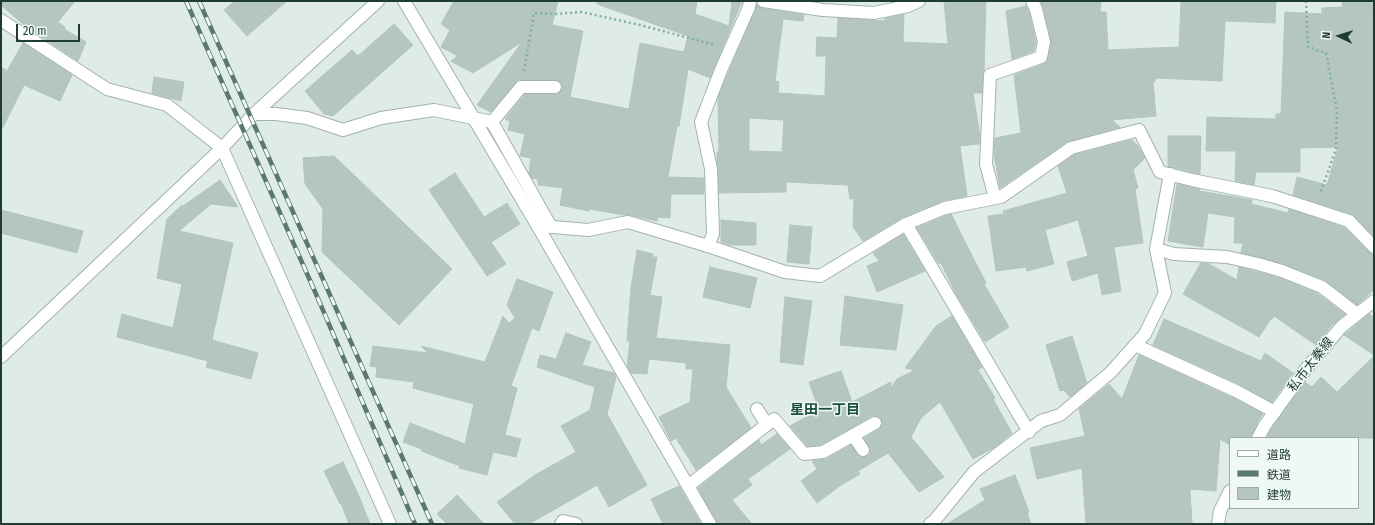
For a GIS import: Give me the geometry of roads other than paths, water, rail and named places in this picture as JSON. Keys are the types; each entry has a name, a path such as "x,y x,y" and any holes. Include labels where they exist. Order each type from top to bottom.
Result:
{"street":[{"path":"1,357 222,148 254,114 378,1"},
{"path":"404,1 537,225 710,524"},
{"path":"708,246 714,234 711,168 701,122 721,70 749,7 750,1"},
{"path":"763,1 823,10 874,13 908,6 918,1"},
{"path":"995,198 986,164 990,75 1041,57 1044,42 1036,9 1032,1"},
{"path":"1,20 107,89 167,105 222,148 390,524"},
{"path":"492,122 521,87 555,87"},
{"path":"254,114 276,114 307,118 342,130 381,118 434,110 492,122"},
{"path":"492,122 551,226"},
{"path":"537,225 588,230 628,222 708,246 786,272 820,276 906,224 945,208 1001,197 1071,148 1139,130 1160,172 1272,196 1349,221 1374,247"},
{"path":"934,523 974,472 1042,422 1060,414 1111,372 1145,334 1165,293 1156,248 1170,174"},
{"path":"906,224 1029,432"},
{"path":"1156,248 1174,254 1227,257 1258,264 1322,287 1357,314"},
{"name":"私市太秦線","path":"1259,437 1265,425 1305,370 1341,327 1374,301"},
{"path":"1135,345 1236,391 1275,412"},
{"path":"757,409 767,425"},
{"path":"688,486 774,419 804,454 822,452 875,423"},
{"path":"853,435 863,450"},
{"path":"1218,524 1220,511 1229,493"},
{"path":"561,524 563,521 576,524"}],"railway":[{"path":"186,1 316,294 415,524"},
{"path":"199,1 432,524"}],"district":[{"name":"星田一丁目","path":"825,410"}]}
